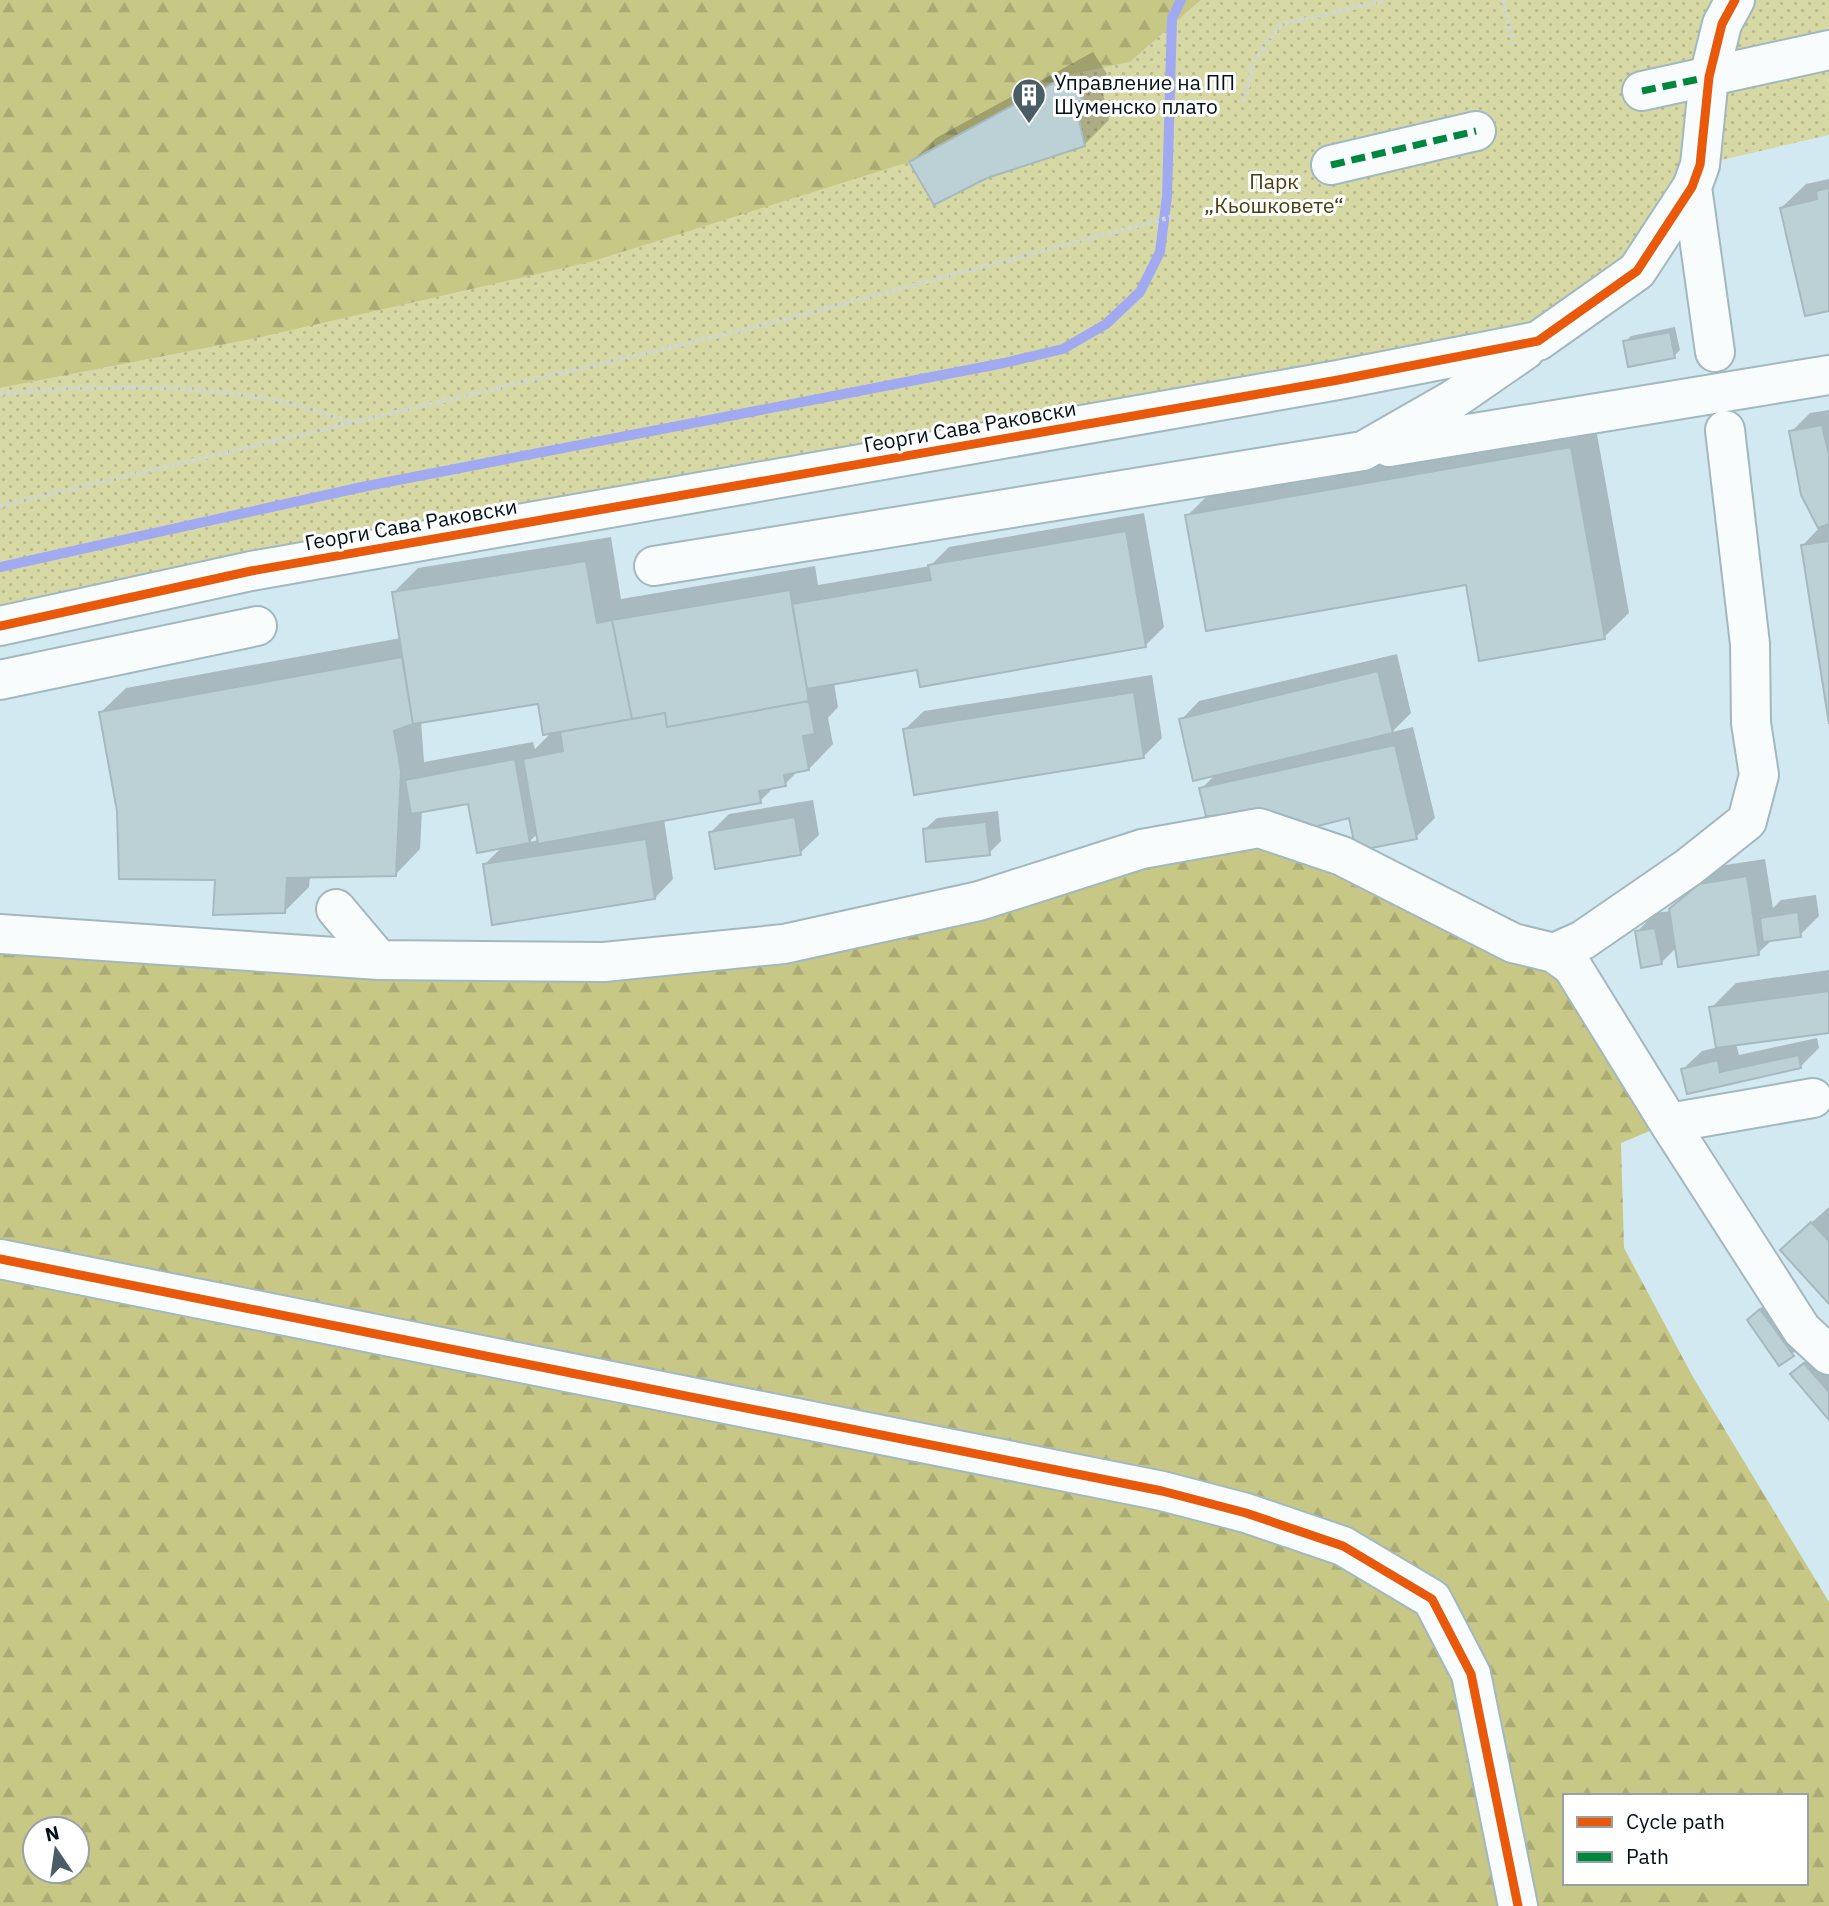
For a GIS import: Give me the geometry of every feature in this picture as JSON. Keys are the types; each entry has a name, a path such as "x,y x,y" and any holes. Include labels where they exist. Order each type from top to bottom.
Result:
{"street":[{"name":"Георги Сава Раковски","path":"0,626 251,571 1338,380 1538,341 1637,271 1692,187 1700,165 1709,77 1722,24 1735,0"},
{"path":"1642,91 1829,50"},
{"path":"1331,165 1476,131"},
{"path":"1692,187 1715,352"},
{"path":"1363,451 1454,399 1538,341"},
{"path":"654,566 1829,375"},
{"path":"1554,953 1583,940 1689,867 1747,821 1759,775 1751,723 1750,643 1725,430"},
{"path":"0,680 257,626"},
{"path":"0,934 379,960 604,962 784,944 979,901 1142,849 1259,828 1342,856 1513,943 1554,953 1572,967 1802,1330 1829,1355"},
{"path":"336,909 379,960"},
{"path":"1669,1123 1812,1098"},
{"path":"0,1259 1162,1491 1247,1513 1343,1546 1432,1599 1471,1674 1518,1906"}],"path":[{"path":"1244,102 1253,63 1280,25 1387,0"},
{"path":"1503,0 1514,47"},
{"path":"0,506 752,328 1175,216"},
{"path":"0,394 61,388 195,388 280,401 352,422"}],"green space":[{"path":"0,0 1201,0 1130,62 1068,75 909,162 590,262 247,340 0,388"},
{"name":"Парк „Кьошковете“","path":"1201,0 1829,0 1829,135 1700,165 1637,271 1538,341 0,625 0,388 247,340 1068,75 1130,62"},
{"path":"1259,828 1554,953 1669,1123 1621,1143 1624,1248 1693,1377 1829,1602 1829,1906 0,1906 0,934 604,962"}],"building":[{"name":"Управление на ПП Шуменско плато","path":"1068,75 1083,100 1075,103 1085,146 987,178 934,205 909,162"},
{"path":"1829,188 1829,311 1805,316 1780,208 1817,199 1816,191"},
{"path":"1670,332 1675,358 1628,367 1623,341"},
{"path":"1822,425 1829,455 1829,524 1818,528 1801,495 1789,431"},
{"path":"1571,447 1605,639 1479,661 1466,585 1206,631 1185,515"},
{"path":"1126,531 1146,647 920,687 917,670 807,689 792,604 931,580 928,565"},
{"path":"1829,541 1829,724 1801,545"},
{"path":"586,561 597,623 612,620 632,719 543,735 538,704 413,724 392,592"},
{"path":"790,590 809,701 667,727 665,713 632,719 612,620"},
{"path":"402,657 413,724 394,731 401,771 396,876 287,878 285,913 213,915 215,880 119,879 117,811 99,712"},
{"path":"1378,671 1393,733 1193,781 1179,719"},
{"path":"1134,692 1144,758 914,795 903,729"},
{"path":"809,701 815,734 803,736 809,770 784,775 786,786 759,791 761,803 538,844 523,759 563,751 560,732 665,713 667,727"},
{"path":"1395,745 1417,839 1356,851 1349,818 1310,828 1231,815 1206,816 1199,788"},
{"path":"515,759 530,843 477,853 468,804 411,814 405,780"},
{"path":"795,817 801,855 715,869 709,832"},
{"path":"986,822 990,855 926,862 923,829"},
{"path":"646,839 655,899 492,925 483,864"},
{"path":"1747,876 1759,955 1678,967 1669,909 1699,884"},
{"path":"1798,912 1801,937 1763,942 1760,918"},
{"path":"1655,928 1662,964 1641,968 1635,931"},
{"path":"1829,991 1829,1033 1716,1048 1709,1007"},
{"path":"1799,1055 1801,1068 1687,1094 1681,1069 1718,1060 1720,1072"},
{"path":"1811,1222 1829,1241 1829,1304 1780,1250"},
{"path":"1760,1309 1794,1356 1779,1366 1747,1320"},
{"path":"1804,1363 1829,1392 1829,1420 1790,1374"}],"waterway":[{"path":"0,567 367,486 1004,363 1063,349 1106,324 1140,292 1160,252 1167,196 1172,18 1181,0"}],"marked path":[{"path":"1642,91 1709,77"},
{"path":"1331,165 1476,131"}],"cycle path":[{"path":"0,626 251,571 1338,380 1538,341 1637,271 1692,187 1700,165 1709,77 1722,24 1735,0"},
{"path":"0,1259 1162,1491 1246,1513 1343,1546 1432,1599 1471,1674 1518,1906"}],"place":[{"name":"Управление на ПП Шуменско плато","path":"1029,125"}]}
